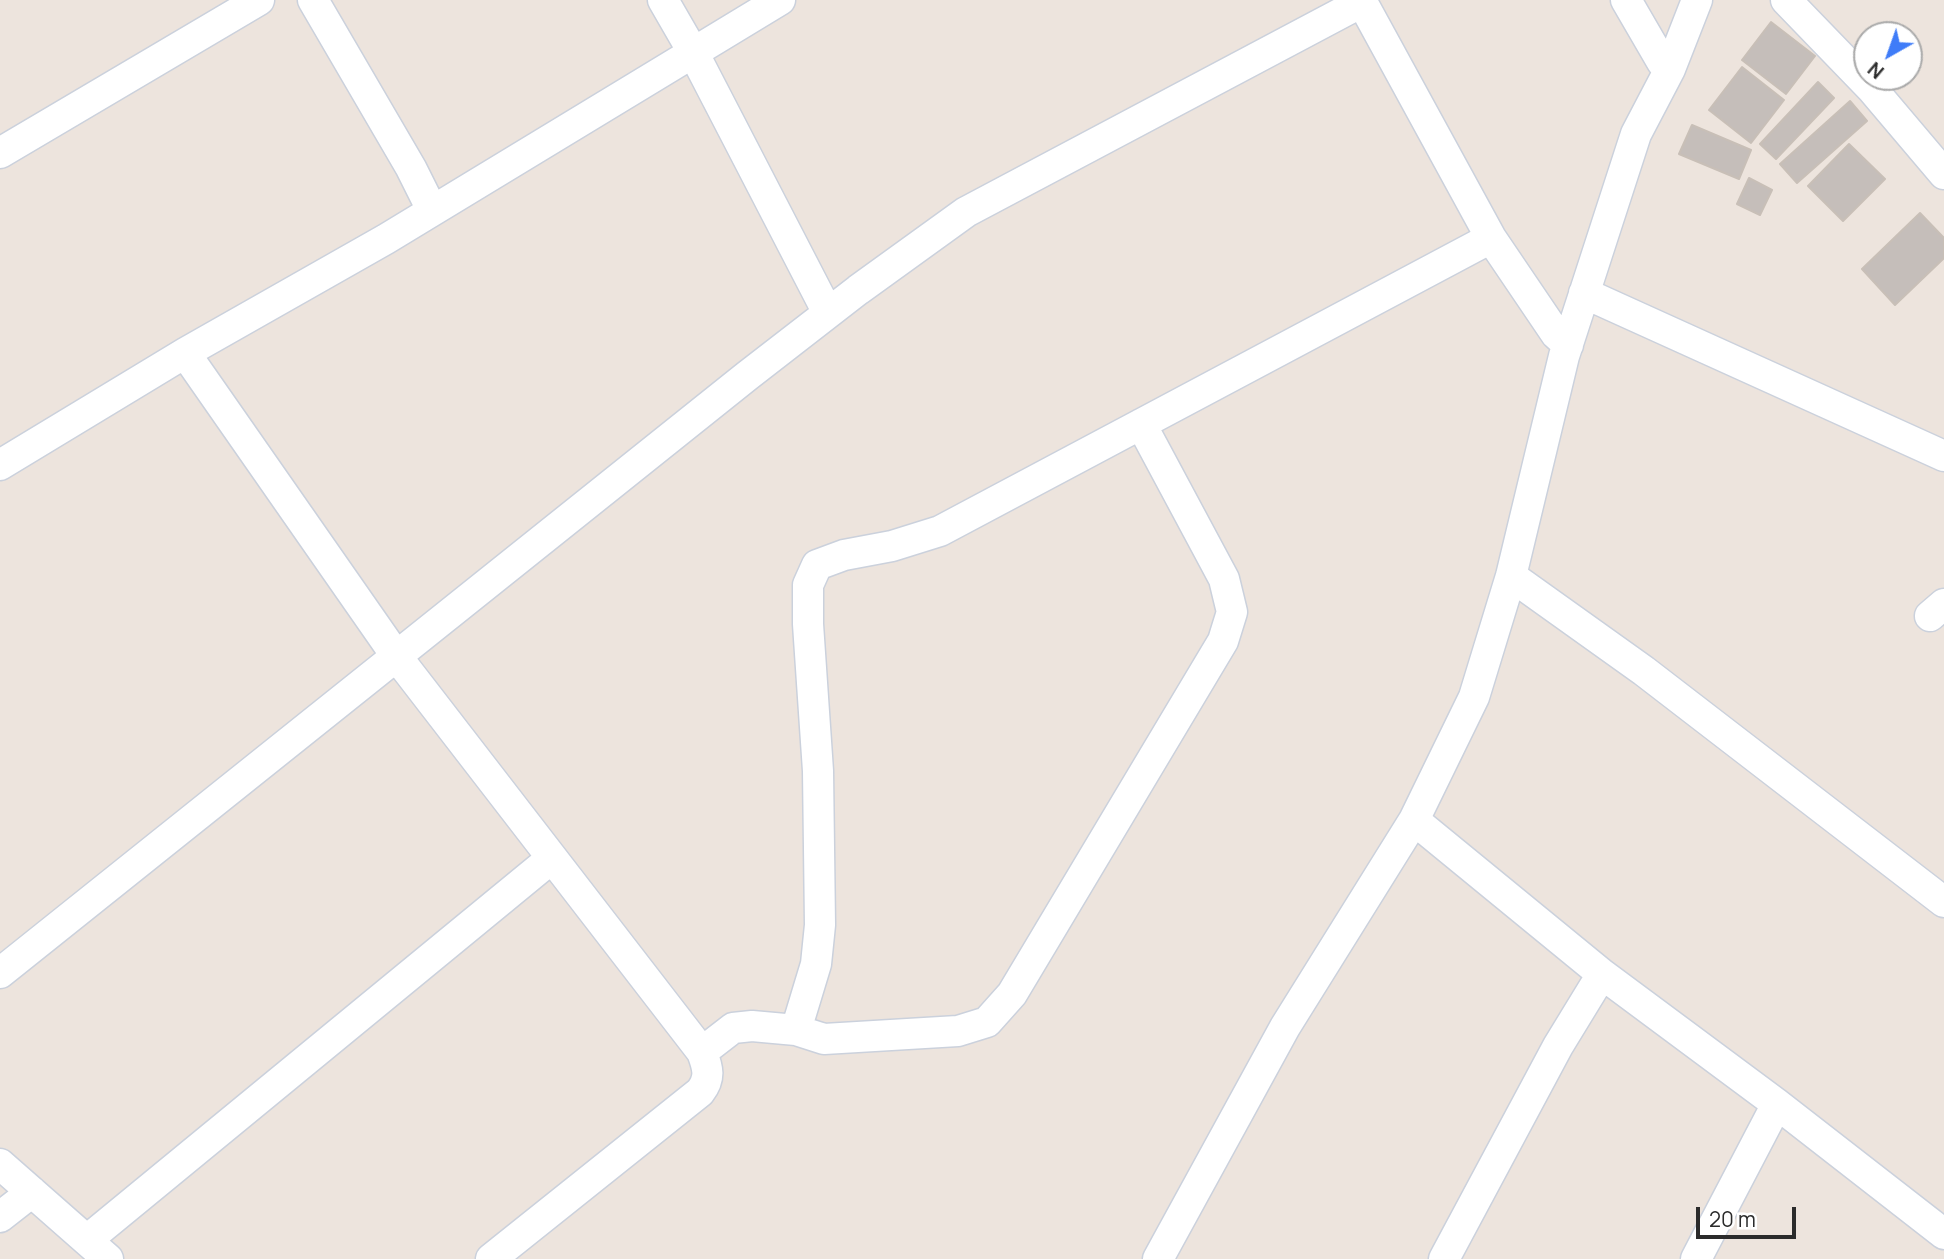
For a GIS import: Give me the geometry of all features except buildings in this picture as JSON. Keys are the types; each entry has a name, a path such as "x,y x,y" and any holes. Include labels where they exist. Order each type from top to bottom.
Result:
{"street":[{"path":"0,153 259,0"},
{"path":"313,0 411,168 432,210"},
{"path":"663,0 693,52 828,313"},
{"path":"0,465 185,353 386,239 780,0"},
{"path":"1626,0 1662,62 1670,69"},
{"path":"1158,1259 1285,1027 1414,820 1474,697 1511,576 1567,345 1636,134 1670,69 1697,0"},
{"path":"1786,0 1872,89 1944,174"},
{"path":"0,973 828,313 967,212 1362,1 1491,238 1556,334 1567,345"},
{"path":"796,1030 816,964 820,925 818,771 808,624 808,585 817,565 844,555 892,546 940,531 1491,238"},
{"path":"1584,293 1944,456"},
{"path":"185,353 397,657 702,1052 709,1071 706,1084 700,1092 491,1259"},
{"path":"702,1052 733,1028 751,1026 796,1030 824,1039 958,1031 986,1022 1012,994 1223,641 1232,612 1224,579 1141,424"},
{"path":"1511,576 1644,671 1944,902"},
{"path":"1414,820 1602,974 1777,1104 1944,1234"},
{"path":"0,1164 97,1249 552,858"},
{"path":"1444,1259 1558,1046 1602,974"},
{"path":"1696,1259 1777,1104"},
{"path":"0,1217 32,1192"}]}
